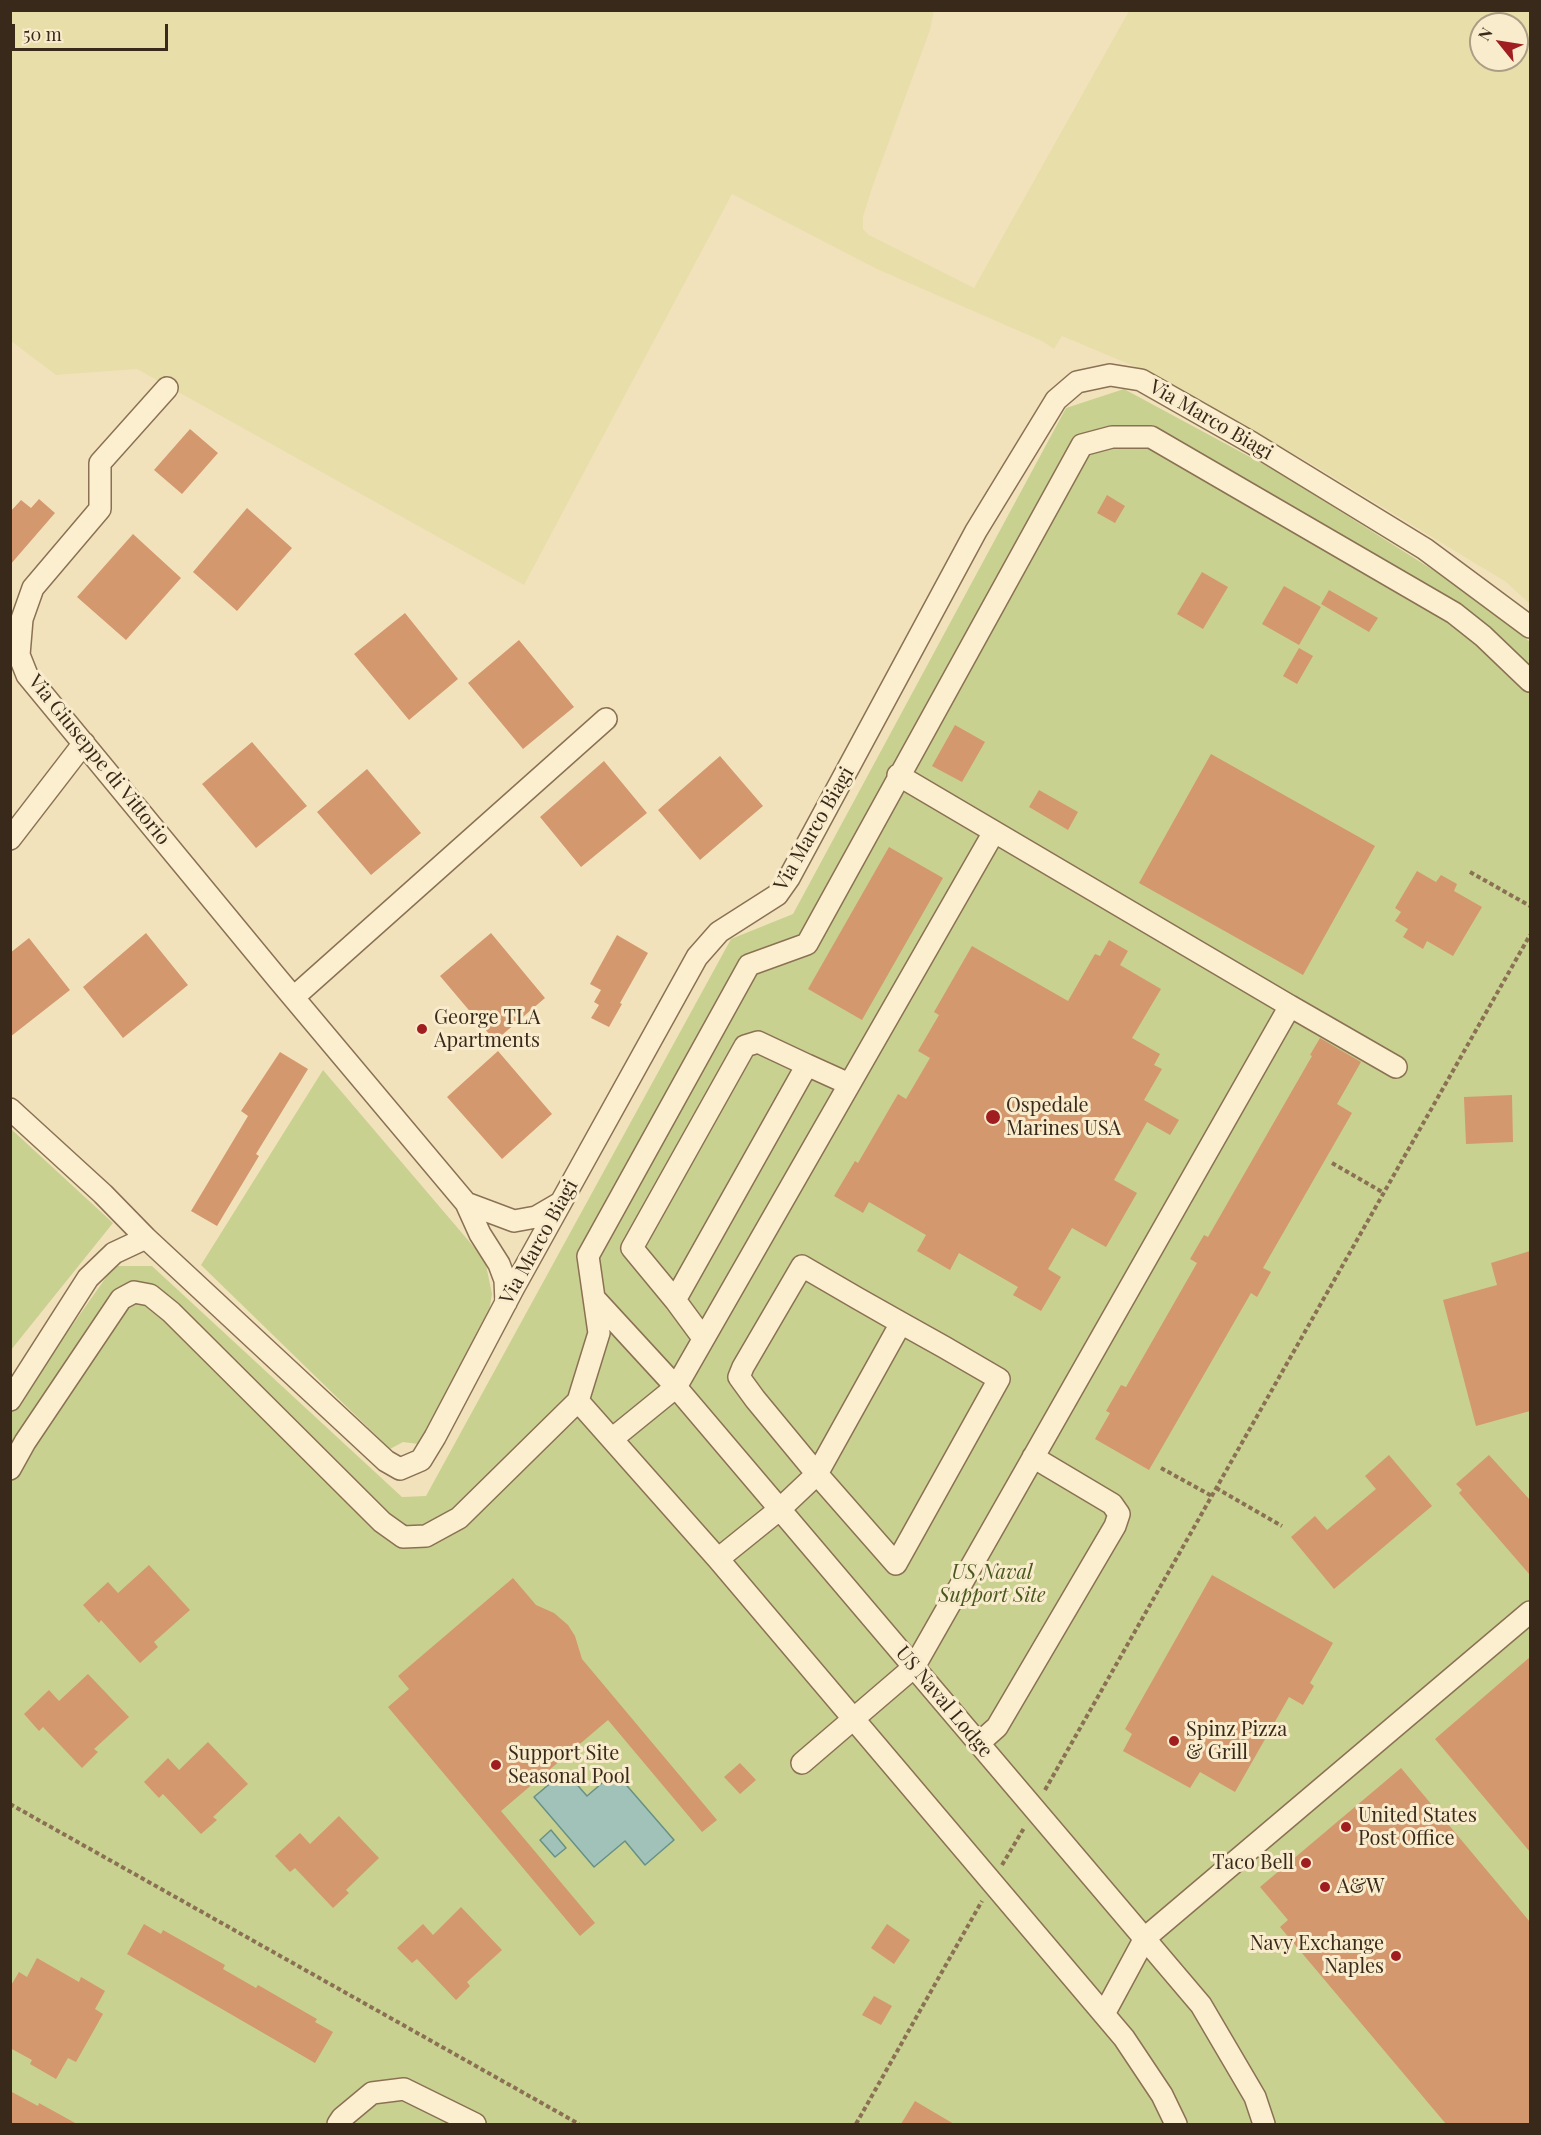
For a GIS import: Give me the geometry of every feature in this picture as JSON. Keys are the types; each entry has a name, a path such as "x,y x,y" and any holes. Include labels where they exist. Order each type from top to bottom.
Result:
{"street":[{"name":"Via Marco Biagi","path":"146,1238 386,1461 400,1469 421,1460 697,957 719,932 777,896 789,878 976,531 1056,400 1077,382 1110,375 1140,380 1252,443 1425,549 1530,627"},
{"name":"Via Giuseppe di Vittorio","path":"167,388 100,463 100,508 33,588 22,620 19,655 27,675 466,1203 480,1234 499,1264 505,1280 506,1303"},
{"path":"10,1469 25,1442 121,1299 134,1292 150,1295 171,1312 382,1522 403,1537 426,1536 459,1518 578,1401 600,1333 588,1256 749,965 807,944 1082,446 1112,437 1151,437 1454,613 1484,636 1530,681"},
{"path":"294,998 606,719"},
{"path":"10,839 84,743"},
{"path":"898,776 1396,1067"},
{"path":"612,1439 676,1387 994,832"},
{"path":"802,1763 914,1667 1290,1006"},
{"path":"704,1338 632,1248 739,1056 745,1046 758,1042 849,1084"},
{"path":"675,1300 807,1065"},
{"path":"10,1109 103,1194 146,1238 114,1253 88,1278 10,1400"},
{"name":"Via Giuseppe di Vittorio","path":"466,1203 514,1221"},
{"path":"499,1264 514,1263 531,1257 525,1239 514,1221 536,1217 560,1203"},
{"path":"802,1266 901,1323 999,1379 896,1564 817,1474 755,1400 739,1377 802,1266"},
{"name":"US Naval Lodge","path":"595,1299 676,1387 1201,2005 1255,2097 1264,2124"},
{"path":"718,1559 780,1509 817,1474 901,1323"},
{"path":"578,1401 718,1559 1124,2038 1162,2095 1176,2124"},
{"path":"979,1743 997,1728 1115,1527 1119,1514 1112,1504 1033,1457"},
{"path":"1104,2014 1145,1938 1530,1612"},
{"path":"339,2124 342,2118 372,2093 404,2089 475,2124"}],"path":[{"path":"1470,872 1530,906"},
{"path":"856,2124 1530,935"},
{"path":"1332,1163 1384,1193"},
{"path":"1161,1468 1212,1496"},
{"path":"1216,1488 1282,1526"},
{"path":"10,1804 579,2124"}],"shaded area":[{"path":"10,11 934,11 930,30 873,185 863,217 863,229 869,235 974,288 1129,11 1530,11 1530,604 1506,582 1308,462 1143,370 1062,336 1054,349 1042,341 877,269 732,194 524,585 137,369 56,375 11,341"}],"green space":[{"name":"US Naval Support Site","path":"1124,389 1278,472 1487,604 1530,642 1530,2124 11,2124 11,1414 16,1405 114,1266 152,1266 402,1497 426,1496 731,939 793,914 1066,408"},
{"path":"323,1070 485,1260 492,1294 489,1312 418,1444 403,1442 390,1449 201,1265"},
{"path":"10,1128 113,1223 11,1350 10,1350"}],"water":[{"path":"565,1771 587,1796 615,1772 674,1840 645,1865 625,1841 594,1867 534,1797"},
{"path":"551,1830 566,1848 555,1857 540,1840"}],"building":[{"path":"190,429 218,453 182,494 154,470"},
{"path":"1107,495 1125,506 1115,523 1097,513"},
{"path":"39,499 55,513 10,565 10,512 21,500 31,508"},
{"path":"247,508 292,548 237,611 193,572"},
{"path":"133,534 181,578 126,640 77,597"},
{"path":"1202,572 1228,587 1203,629 1177,614"},
{"path":"1284,586 1321,607 1299,645 1262,624"},
{"path":"1329,590 1378,618 1369,632 1321,604"},
{"path":"405,613 458,679 409,720 354,654"},
{"path":"519,640 574,707 523,749 468,683"},
{"path":"1299,648 1313,656 1297,684 1283,676"},
{"path":"955,725 985,742 962,782 932,766"},
{"path":"252,742 307,806 256,848 202,784"},
{"path":"1211,754 1375,846 1303,975 1139,883"},
{"path":"720,756 763,806 700,860 658,810"},
{"path":"604,761 647,813 581,867 540,817"},
{"path":"367,769 421,833 371,875 317,812"},
{"path":"1039,790 1078,812 1068,830 1029,807"},
{"path":"889,847 943,878 862,1020 808,989"},
{"path":"1417,871 1436,882 1441,875 1457,884 1454,891 1482,907 1453,956 1427,941 1423,949 1403,937 1408,929 1395,921 1401,912 1395,908"},
{"path":"146,933 188,985 123,1038 83,987"},
{"path":"491,933 545,998 495,1041 440,976"},
{"path":"617,935 648,953 609,1027 591,1018 599,1005 594,1002 601,990 590,984"},
{"path":"29,938 70,990 10,1037 10,953"},
{"path":"1109,940 1128,951 1120,965 1161,989 1132,1038 1160,1054 1154,1065 1162,1069 1144,1100 1179,1120 1170,1135 1147,1122 1114,1180 1137,1193 1106,1247 1072,1228 1048,1269 1061,1277 1041,1311 1013,1295 1018,1287 959,1253 950,1270 917,1251 926,1235 869,1202 863,1213 834,1196 855,1161 858,1163 898,1094 906,1099 930,1058 918,1051 939,1015 934,1012 972,946 1068,1001 1095,954 1100,956"},
{"path":"1320,1038 1361,1062 1337,1104 1352,1113 1263,1268 1271,1272 1257,1297 1251,1293 1149,1470 1095,1439 1110,1413 1106,1411 1121,1385 1126,1387 1197,1263 1190,1259 1204,1235 1208,1237 1312,1056 1310,1055"},
{"path":"498,1051 552,1114 502,1159 447,1097"},
{"path":"280,1052 308,1069 256,1154 259,1156 217,1226 191,1211 248,1116 241,1111"},
{"path":"1512,1095 1513,1142 1466,1144 1464,1097"},
{"path":"1530,1251 1530,1411 1476,1426 1443,1300 1497,1285 1491,1263"},
{"path":"1389,1455 1432,1506 1334,1589 1291,1537 1315,1516 1327,1530 1376,1489 1365,1476"},
{"path":"1489,1455 1530,1500 1530,1575 1459,1493 1462,1490 1456,1484"},
{"path":"149,1565 190,1610 154,1642 158,1647 140,1663 101,1620 99,1623 83,1605 108,1582 118,1593"},
{"path":"1212,1575 1333,1643 1310,1683 1314,1686 1303,1705 1289,1697 1235,1792 1200,1772 1190,1788 1123,1751 1132,1734 1125,1729"},
{"name":"Support Site Seasonal Pool","path":"513,1578 536,1605 554,1613 568,1625 575,1636 582,1659 717,1820 702,1832 608,1720 501,1811 595,1923 580,1936 388,1707 409,1689 398,1676"},
{"path":"1530,1657 1530,1852 1435,1739"},
{"path":"88,1674 129,1717 94,1749 98,1752 82,1768 43,1727 39,1731 24,1714 49,1690 59,1701"},
{"path":"208,1742 248,1784 213,1817 217,1820 201,1834 163,1794 159,1798 144,1782 168,1758 179,1770"},
{"path":"740,1763 756,1780 740,1794 724,1777"},
{"name":"Navy Exchange Naples","path":"1401,1768 1530,1922 1530,2124 1446,2124 1280,1927 1288,1920 1260,1887"},
{"path":"339,1816 379,1858 346,1890 349,1893 333,1908 295,1868 290,1872 275,1856 300,1833 310,1844"},
{"path":"461,1907 502,1950 467,1982 470,1986 456,2000 417,1959 412,1963 397,1948 423,1924 433,1935"},
{"path":"144,1924 161,1934 163,1930 225,1965 223,1969 256,1988 258,1985 317,2019 315,2022 333,2032 315,2063 127,1954"},
{"path":"887,1924 910,1940 894,1964 871,1948"},
{"path":"37,1958 79,1982 81,1977 105,1991 95,2009 103,2014 76,2062 68,2058 56,2079 30,2064 32,2060 10,2048 10,1987 19,1972 27,1977"},
{"path":"874,1996 892,2006 881,2025 862,2015"},
{"path":"10,2091 38,2106 39,2103 77,2124 10,2124"},
{"path":"915,2101 954,2124 901,2124"}],"place":[{"name":"George TLA Apartments","path":"422,1029"},
{"name":"Ospedale Marines USA","path":"993,1117"},
{"name":"Spinz Pizza & Grill","path":"1174,1741"},
{"name":"Support Site Seasonal Pool","path":"496,1765"},
{"name":"United States Post Office","path":"1346,1827"},
{"name":"Taco Bell","path":"1306,1863"},
{"name":"A&W","path":"1325,1887"},
{"name":"Navy Exchange Naples","path":"1396,1956"}]}
